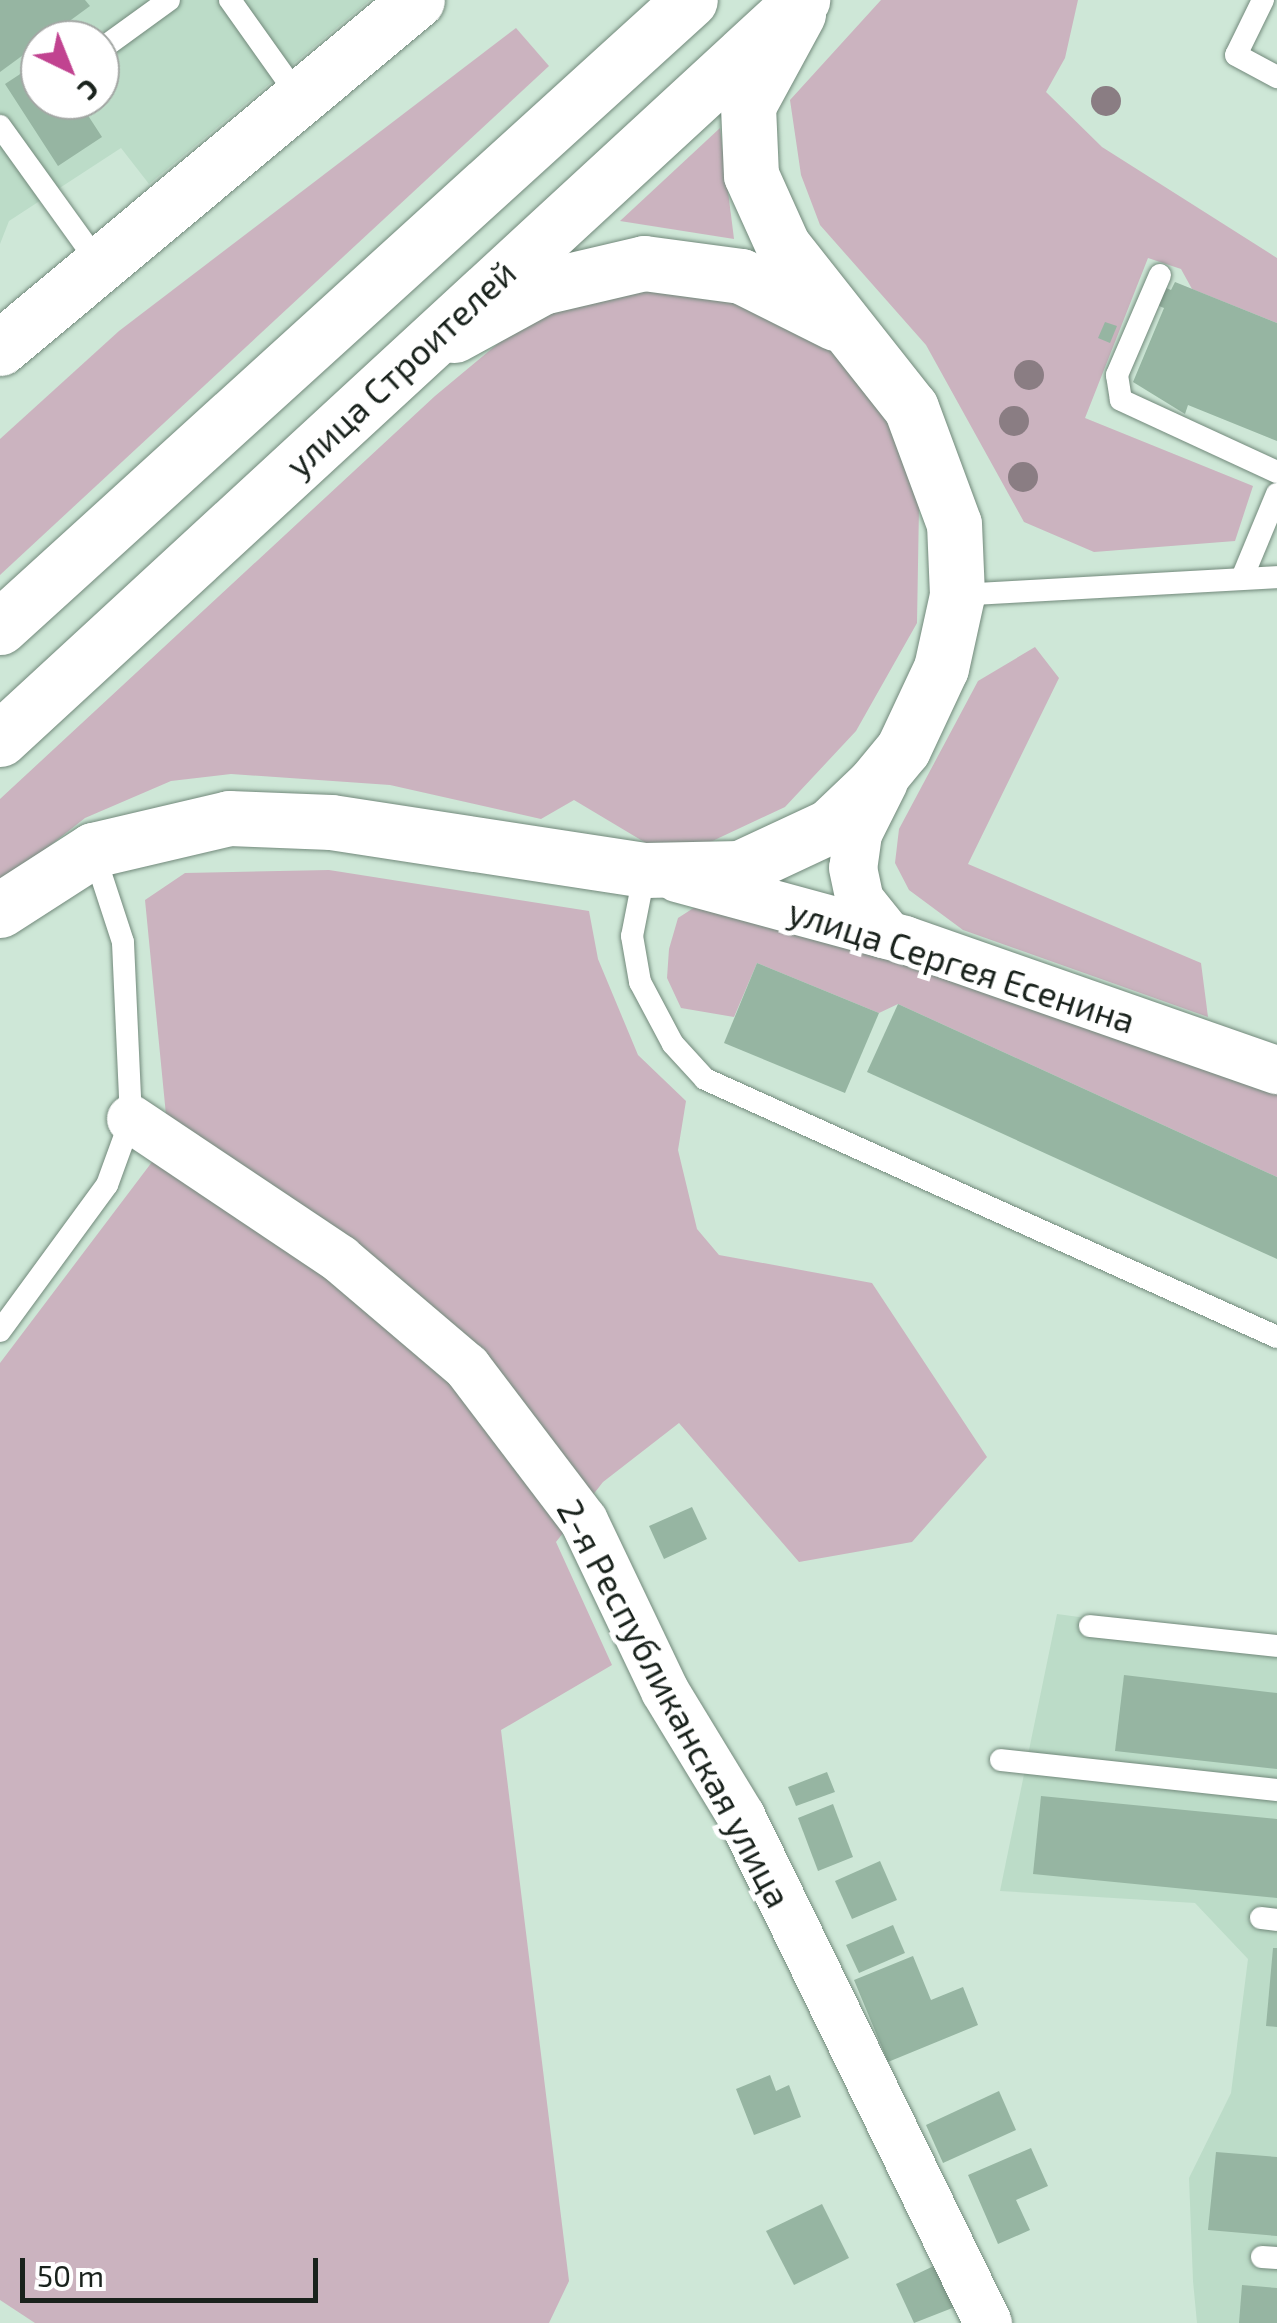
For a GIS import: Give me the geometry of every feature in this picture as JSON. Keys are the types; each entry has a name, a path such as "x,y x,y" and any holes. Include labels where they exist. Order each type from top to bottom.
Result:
{"street":[{"path":"0,348 99,264 303,103 417,0"},
{"path":"0,627 690,0"},
{"path":"805,0 761,72 745,138 763,210 859,338 930,448 954,524 957,595 941,668 864,819 853,868 860,900 888,935"},
{"name":"улица Строителей","path":"0,739 386,380 805,0"},
{"path":"386,380 542,287 644,262 742,276 859,338"},
{"path":"0,910 93,850 192,822 263,817 645,870 712,872 769,860 830,826 903,749"},
{"name":"улица Сергея Есенина","path":"645,870 888,935 1277,1070"},
{"name":"2-я Республиканская улица","path":"131,1119 340,1259 467,1367 584,1522 665,1692 741,1816 988,2323"}],"lane":[{"path":"120,36 169,0"},
{"path":"230,0 303,103"},
{"path":"1263,0 1236,55 1277,77"},
{"path":"0,126 99,264"},
{"path":"1160,275 1117,375 1121,400 1277,472"},
{"path":"1242,578 1277,494"},
{"path":"957,595 1277,577"},
{"path":"0,1330 107,1185 131,1119 123,942 93,850"},
{"path":"645,870 632,936 640,982 673,1044 706,1079 1277,1337"},
{"path":"1090,1626 1277,1646"},
{"path":"1002,1760 1277,1790"}],"shaded area":[{"path":"0,0 370,0 149,184 121,148 9,221 0,244"},
{"path":"881,0 1078,0 1065,58 1046,92 1102,147 1277,258 1277,323 1192,289 1181,269 1148,258 1085,418 1253,486 1235,541 1094,552 1024,522 926,345 820,225 801,175 790,100"},
{"path":"516,28 549,66 0,575 0,439 119,331"},
{"path":"720,128 734,239 620,221"},
{"path":"651,290 750,303 836,353 892,426 919,507 917,623 856,731 785,807 706,844 656,849 574,800 541,819 390,785 231,774 171,781 85,818 0,885 0,799 435,396 519,326 599,292"},
{"path":"1035,647 1059,678 968,864 1201,963 1208,1017 963,930 909,890 895,863 899,829 978,681"},
{"path":"329,870 589,911 598,959 638,1055 686,1101 678,1150 697,1229 719,1255 872,1283 987,1457 912,1542 799,1562 679,1423 603,1482 556,1542 612,1665 501,1730 569,2281 549,2323 35,2323 0,2300 0,1363 155,1158 166,1115 145,900 185,873"},
{"path":"706,900 941,972 1277,1092 1277,1177 898,1004 879,1013 757,963 734,1017 681,1008 667,978 669,949 678,918"},
{"path":"1057,1614 1277,1644 1277,2323 1197,2323 1193,2281 1189,2178 1231,2093 1248,1959 1195,1903 1000,1891"}],"building":[{"path":"0,0 85,0 90,6 71,20 20,20 20,57 0,72"},
{"path":"20,74 20,107 5,84"},
{"path":"28,120 91,120 102,137 58,166"},
{"path":"1149,281 1171,290 1175,282 1277,323 1277,441 1188,405 1185,414 1133,382 1164,308 1142,299"},
{"path":"1105,322 1117,326 1110,343 1098,338"},
{"path":"757,963 879,1013 845,1093 724,1043"},
{"path":"898,1004 1277,1177 1277,1259 867,1072"},
{"path":"692,1507 707,1539 664,1559 649,1526"},
{"path":"1124,1675 1277,1693 1277,1769 1115,1751"},
{"path":"827,1772 835,1792 796,1806 788,1787"},
{"path":"1041,1796 1277,1819 1277,1898 1033,1874"},
{"path":"833,1804 853,1857 818,1871 798,1818"},
{"path":"880,1861 897,1900 852,1919 835,1881"},
{"path":"893,1925 905,1953 859,1973 846,1945"},
{"path":"1273,1948 1277,1948 1277,2027 1266,2026"},
{"path":"913,1956 931,2000 963,1987 978,2025 888,2062 854,1980"},
{"path":"770,2075 776,2091 789,2085 801,2117 754,2135 736,2089"},
{"path":"999,2091 1016,2130 943,2163 926,2125"},
{"path":"1031,2148 1048,2186 1016,2200 1030,2230 998,2244 968,2175"},
{"path":"1216,2152 1277,2157 1277,2236 1208,2230"},
{"path":"822,2204 849,2258 794,2285 766,2231"},
{"path":"940,2263 960,2305 914,2323 896,2284"},
{"path":"1242,2285 1277,2288 1277,2323 1239,2323"}]}
